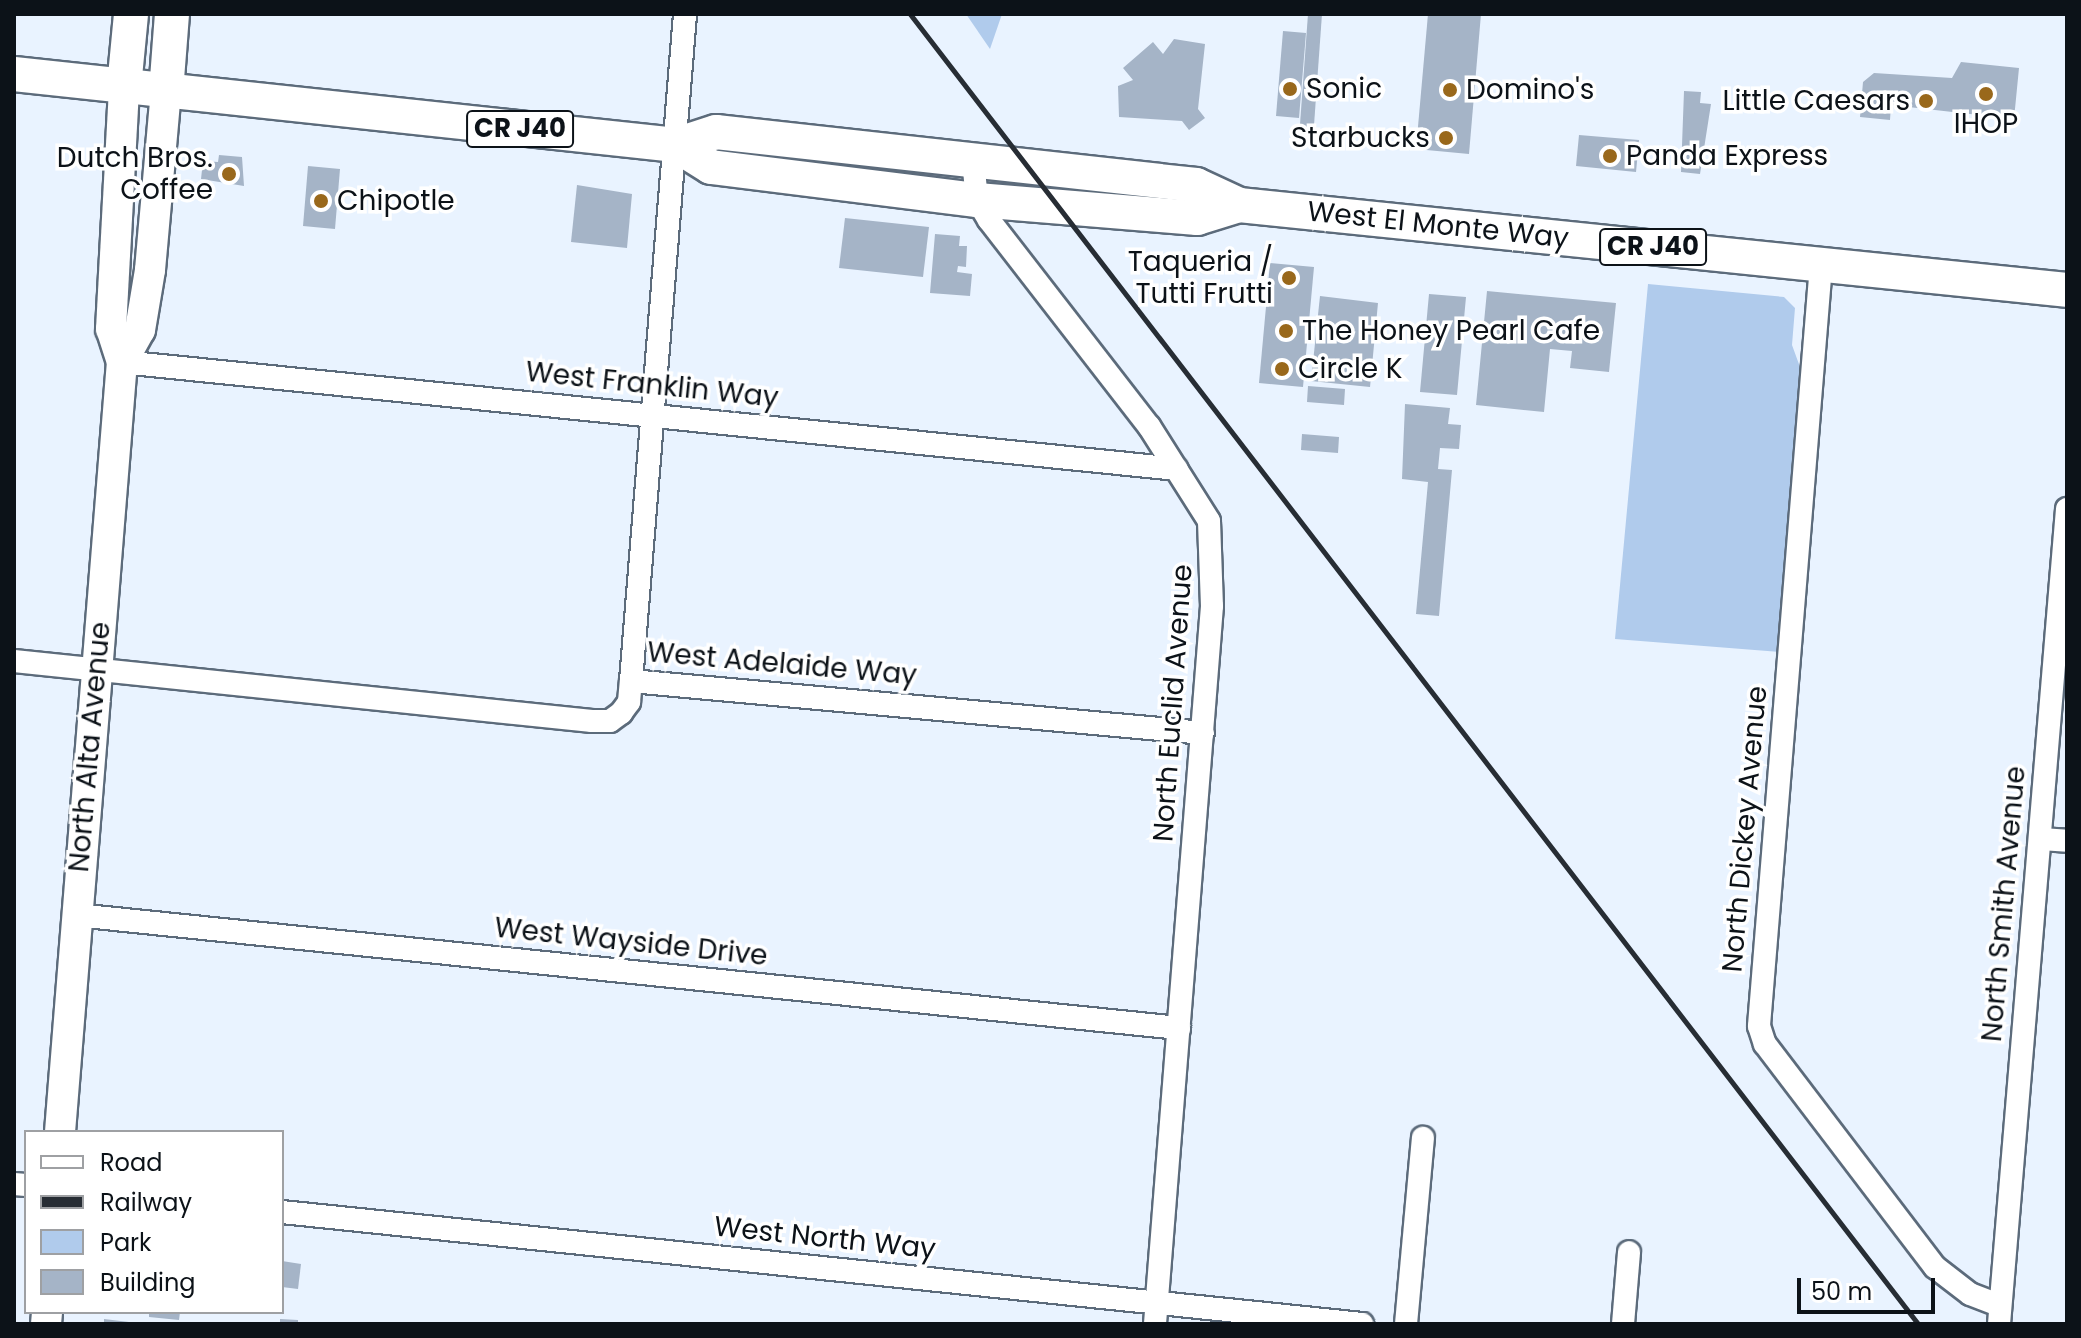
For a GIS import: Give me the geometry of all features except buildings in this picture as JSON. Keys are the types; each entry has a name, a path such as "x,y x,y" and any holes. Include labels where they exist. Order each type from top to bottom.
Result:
{"main road":[{"path":"124,87 131,14"},
{"path":"166,92 172,14"},
{"name":"CR J40","path":"14,74 166,92"},
{"name":"North Alta Avenue","path":"60,1130 122,362 111,314 124,87"},
{"name":"North Alta Avenue","path":"122,362 140,330 150,270 166,92"},
{"name":"West El Monte Way","path":"166,92 676,145 716,132 1196,185 1239,205 2067,290"},
{"name":"West El Monte Way","path":"676,145 711,167 977,200 1197,218 1239,205"}],"street":[{"path":"631,681 685,14"},
{"path":"973,160 977,200"},
{"name":"North Euclid Avenue","path":"977,200 1202,504 1212,540 1203,733 1156,1314"},
{"name":"North Dickey Avenue","path":"1821,265 1759,1026 1765,1044 1935,1267 1999,1314"},
{"name":"West Franklin Way","path":"122,362 1177,469"},
{"name":"North Smith Avenue","path":"1999,1314 2067,509"},
{"path":"14,661 97,668"},
{"name":"West Adelaide Way","path":"97,668 592,721 610,721 621,713 629,702 631,681 1203,733"},
{"path":"2041,839 2067,841"},
{"name":"West Wayside Drive","path":"76,915 1179,1028"},
{"path":"1406,1324 1423,1138"},
{"name":"West North Way","path":"284,1212 1156,1314 1362,1324"},
{"path":"1623,1324 1629,1252"}],"green space":[{"path":"966,14 1002,14 990,49"},
{"path":"1648,284 1784,297 1795,308 1792,345 1804,378 1780,652 1615,639"}],"railway":[{"path":"910,14 1918,1324"}],"place":[{"name":"Sonic","path":"1290,89"},
{"name":"Domino's","path":"1450,90"},
{"name":"IHOP","path":"1986,94"},
{"name":"Little Caesars","path":"1926,101"},
{"name":"Starbucks","path":"1446,138"},
{"name":"Panda Express","path":"1610,156"},
{"name":"Dutch Bros. Coffee","path":"229,174"},
{"name":"Chipotle","path":"321,201"},
{"name":"Taqueria / Tutti Frutti","path":"1289,278"},
{"name":"The Honey Pearl Cafe","path":"1286,331"},
{"name":"Circle K","path":"1282,369"}]}
